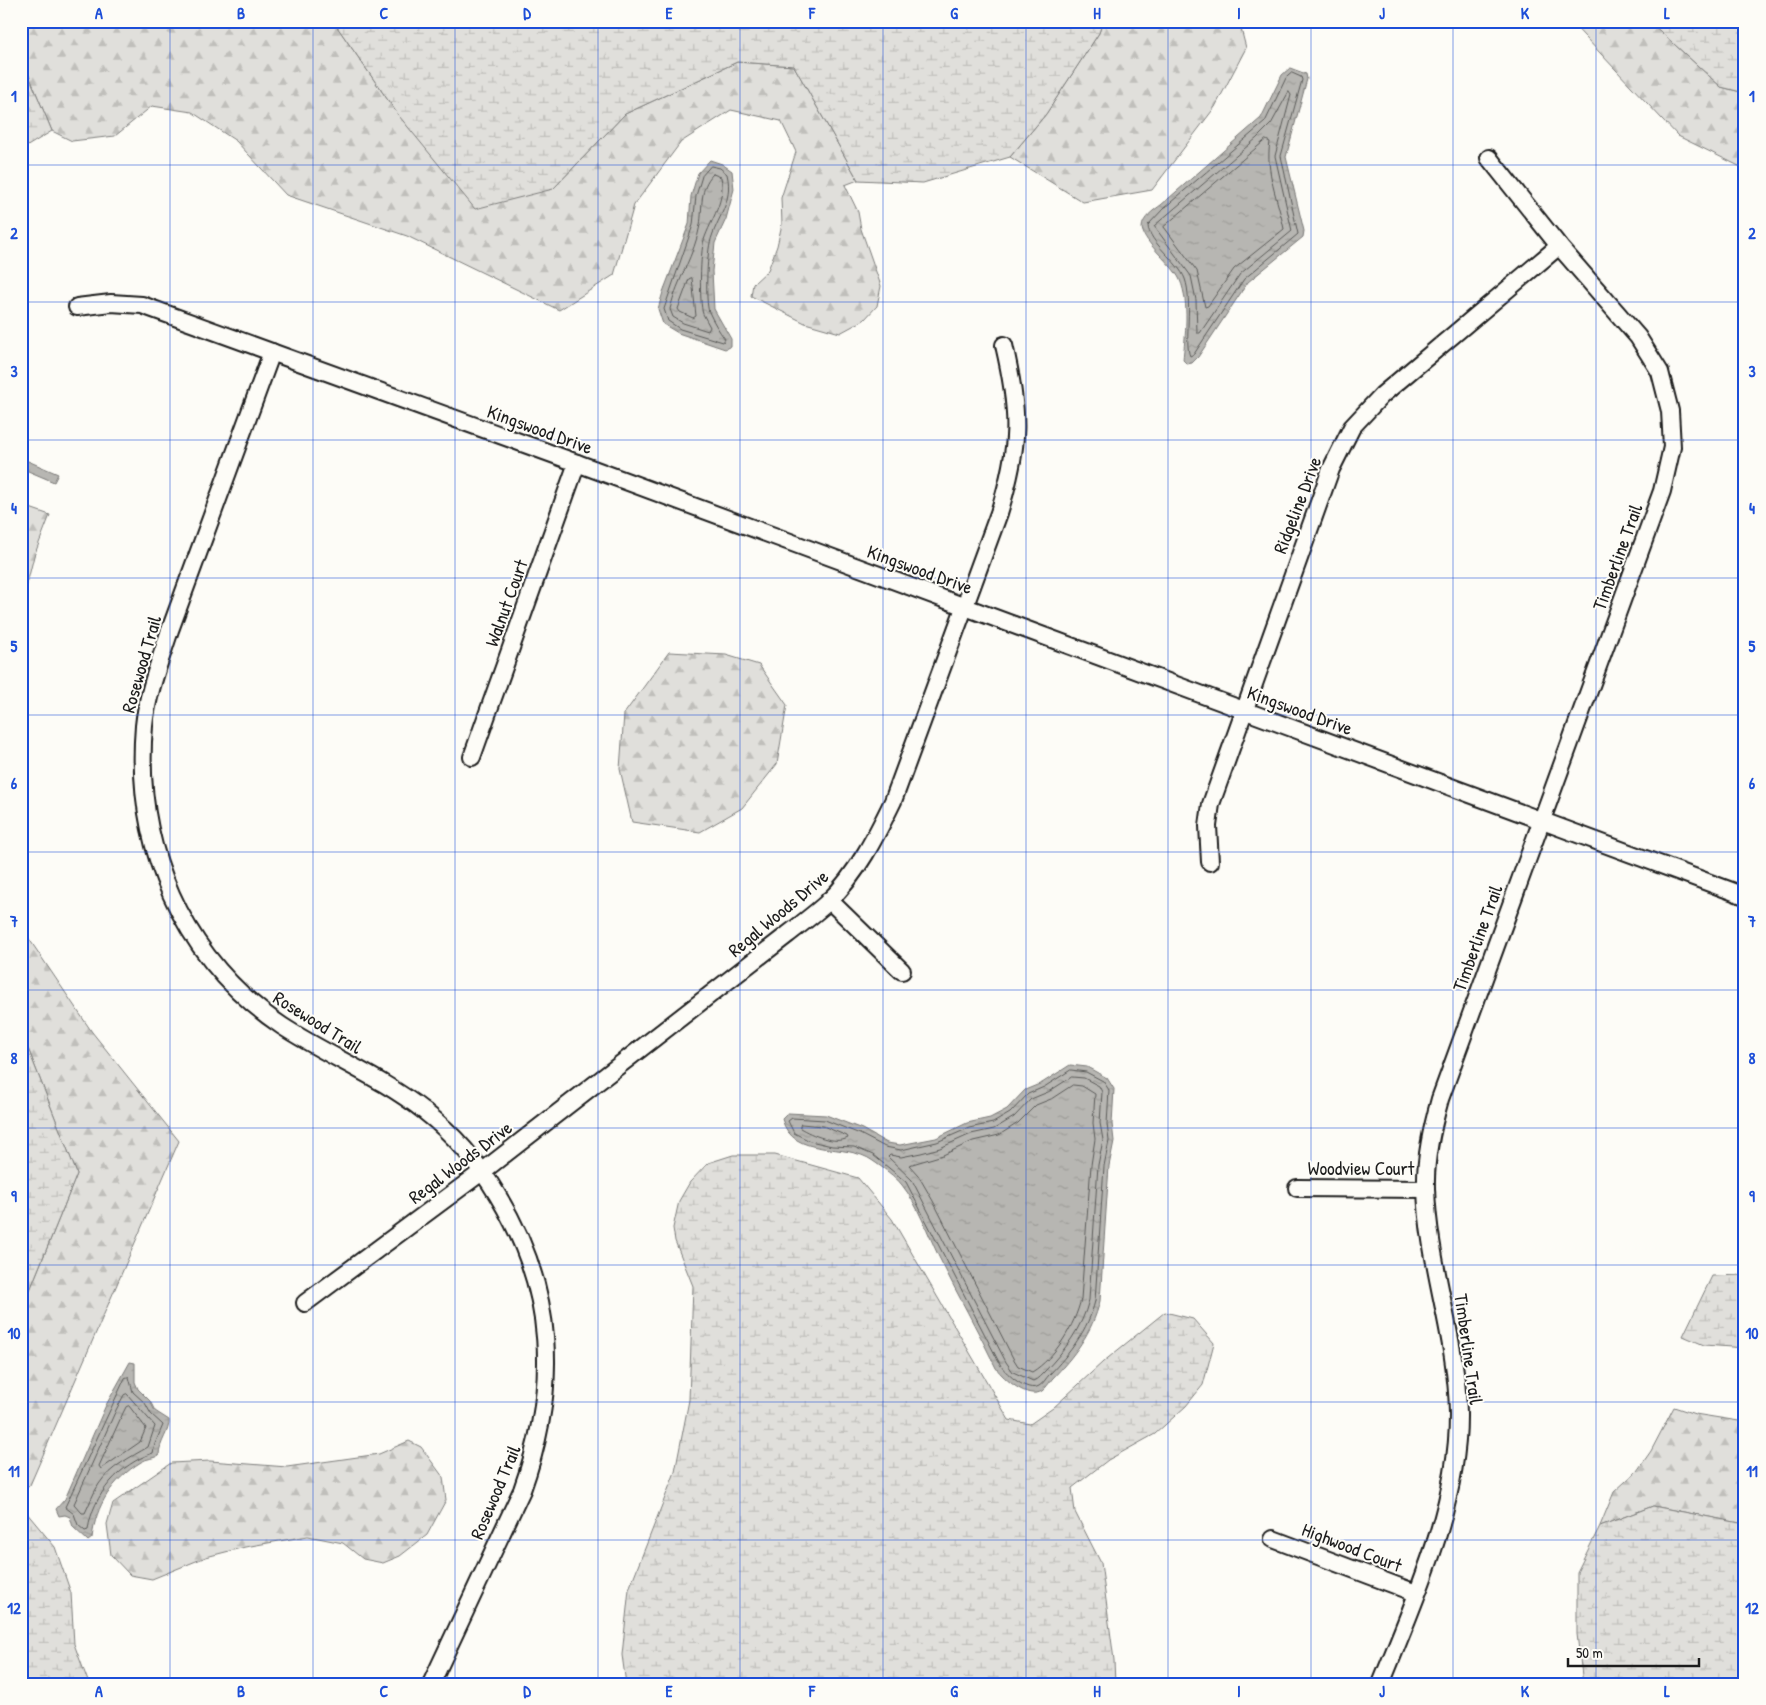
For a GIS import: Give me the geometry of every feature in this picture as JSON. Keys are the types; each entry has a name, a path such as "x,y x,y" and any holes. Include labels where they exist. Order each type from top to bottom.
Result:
{"street":[{"name":"Timberline Trail","path":"1381,1684 1416,1593 1449,1496 1456,1452 1458,1412 1455,1377 1434,1255 1426,1189 1432,1130 1440,1099 1662,491 1672,447 1670,411 1660,372 1638,337 1559,246 1489,158"},
{"name":"Ridgeline Drive","path":"1210,862 1208,826 1211,804 1243,710 1331,469 1352,427 1382,395 1559,246"},
{"name":"Kingswood Drive","path":"77,307 111,303 142,305 577,463 1745,896"},
{"name":"Regal Woods Drive","path":"305,1303 483,1171 830,900 848,878 875,839 893,801 999,513 1011,473 1015,451 1016,414 1014,387 1004,345"},
{"name":"Rosewood Trail","path":"272,352 170,630 156,676 144,723 143,782 153,848 171,899 194,936 248,1001 316,1048 384,1084 423,1110 462,1144 483,1171 517,1226 538,1287 546,1334 547,1370 545,1399 534,1457 522,1490 431,1684"},
{"name":"Walnut Court","path":"472,757 577,463"},
{"path":"830,900 902,971"},
{"name":"Woodview Court","path":"1297,1188 1426,1189"},
{"name":"Highwood Court","path":"1273,1538 1416,1593"}],"green space":[{"path":"21,21 333,21 399,116 553,189 625,114 737,62 794,66 858,180 845,185 858,212 861,229 881,286 877,306 864,320 840,333 805,323 751,296 753,284 768,270 777,246 782,224 781,198 796,152 781,121 731,110 681,142 634,205 614,275 559,310 407,236 286,195 236,141 192,112 152,106 115,136 72,141 52,131 27,71 21,64"},
{"path":"333,21 1103,21 1099,33 1046,114 1010,157 923,183 858,180 794,66 737,62 625,114 553,189 475,209 399,116"},
{"path":"1103,21 1239,21 1246,48 1215,107 1152,190 1083,202 1010,157 1046,114 1099,33"},
{"path":"1570,21 1649,21 1721,87 1745,93 1745,169 1678,136"},
{"path":"1649,21 1745,21 1745,93 1721,87"},
{"path":"21,64 27,71 52,131 21,150"},
{"path":"21,505 50,515 34,556 21,608"},
{"path":"669,652 726,655 759,665 787,705 777,764 742,808 700,832 632,822 620,769 624,714"},
{"path":"21,927 92,1032 179,1141 30,1485 21,1494 21,1312 77,1174 29,1051 21,1038"},
{"path":"21,1038 29,1051 77,1174 21,1312"},
{"path":"733,1155 775,1155 858,1178 892,1219 1009,1420 1030,1424 1053,1408 1103,1362 1165,1312 1193,1319 1214,1343 1203,1385 1186,1406 1155,1434 1108,1460 1072,1488 1075,1512 1101,1563 1114,1660 1115,1684 626,1684 622,1655 629,1589 675,1472 689,1400 693,1286 675,1241 673,1228 679,1201 690,1182 708,1163"},
{"path":"1745,1275 1745,1348 1704,1345 1683,1336 1712,1276"},
{"path":"1674,1407 1695,1414 1745,1422 1745,1524 1653,1506 1600,1526 1614,1492 1637,1471 1651,1451"},
{"path":"409,1441 421,1447 443,1477 446,1500 427,1535 400,1556 383,1563 363,1559 343,1543 308,1536 245,1547 206,1557 152,1579 130,1575 111,1555 107,1524 113,1503 171,1463 210,1461 287,1467 379,1454"},
{"path":"21,1506 55,1547 71,1593 74,1644 89,1684 21,1684"},
{"path":"1653,1506 1745,1524 1745,1684 1583,1684 1577,1634 1577,1572 1600,1526"}],"water":[{"path":"1290,68 1306,74 1307,79 1286,157 1304,231 1303,237 1248,282 1198,357 1192,363 1187,364 1183,360 1186,310 1183,289 1180,280 1171,267 1148,241 1142,228 1143,224 1152,212 1261,118 1282,75"},
{"path":"710,160 722,164 732,171 734,189 726,219 715,243 712,271 714,309 731,339 731,346 725,349 678,333 663,324 658,309 689,224 691,196 698,173"},
{"path":"21,458 58,474 54,482 21,468"},
{"path":"1070,1065 1087,1067 1107,1078 1114,1089 1112,1124 1114,1141 1109,1166 1100,1301 1097,1313 1087,1334 1075,1353 1042,1391 1030,1393 1023,1391 1010,1382 996,1368 939,1257 918,1211 899,1182 881,1166 862,1155 809,1145 797,1140 788,1132 782,1119 788,1113 826,1115 862,1129 887,1143 900,1145 936,1138 967,1123 990,1118 1007,1109 1025,1090 1042,1083"},
{"path":"130,1362 135,1363 135,1382 138,1389 150,1401 155,1411 169,1420 169,1424 159,1450 159,1455 143,1461 131,1469 107,1494 97,1515 92,1538 88,1541 73,1527 70,1517 65,1515 59,1516 56,1509 65,1499 106,1405"}]}
